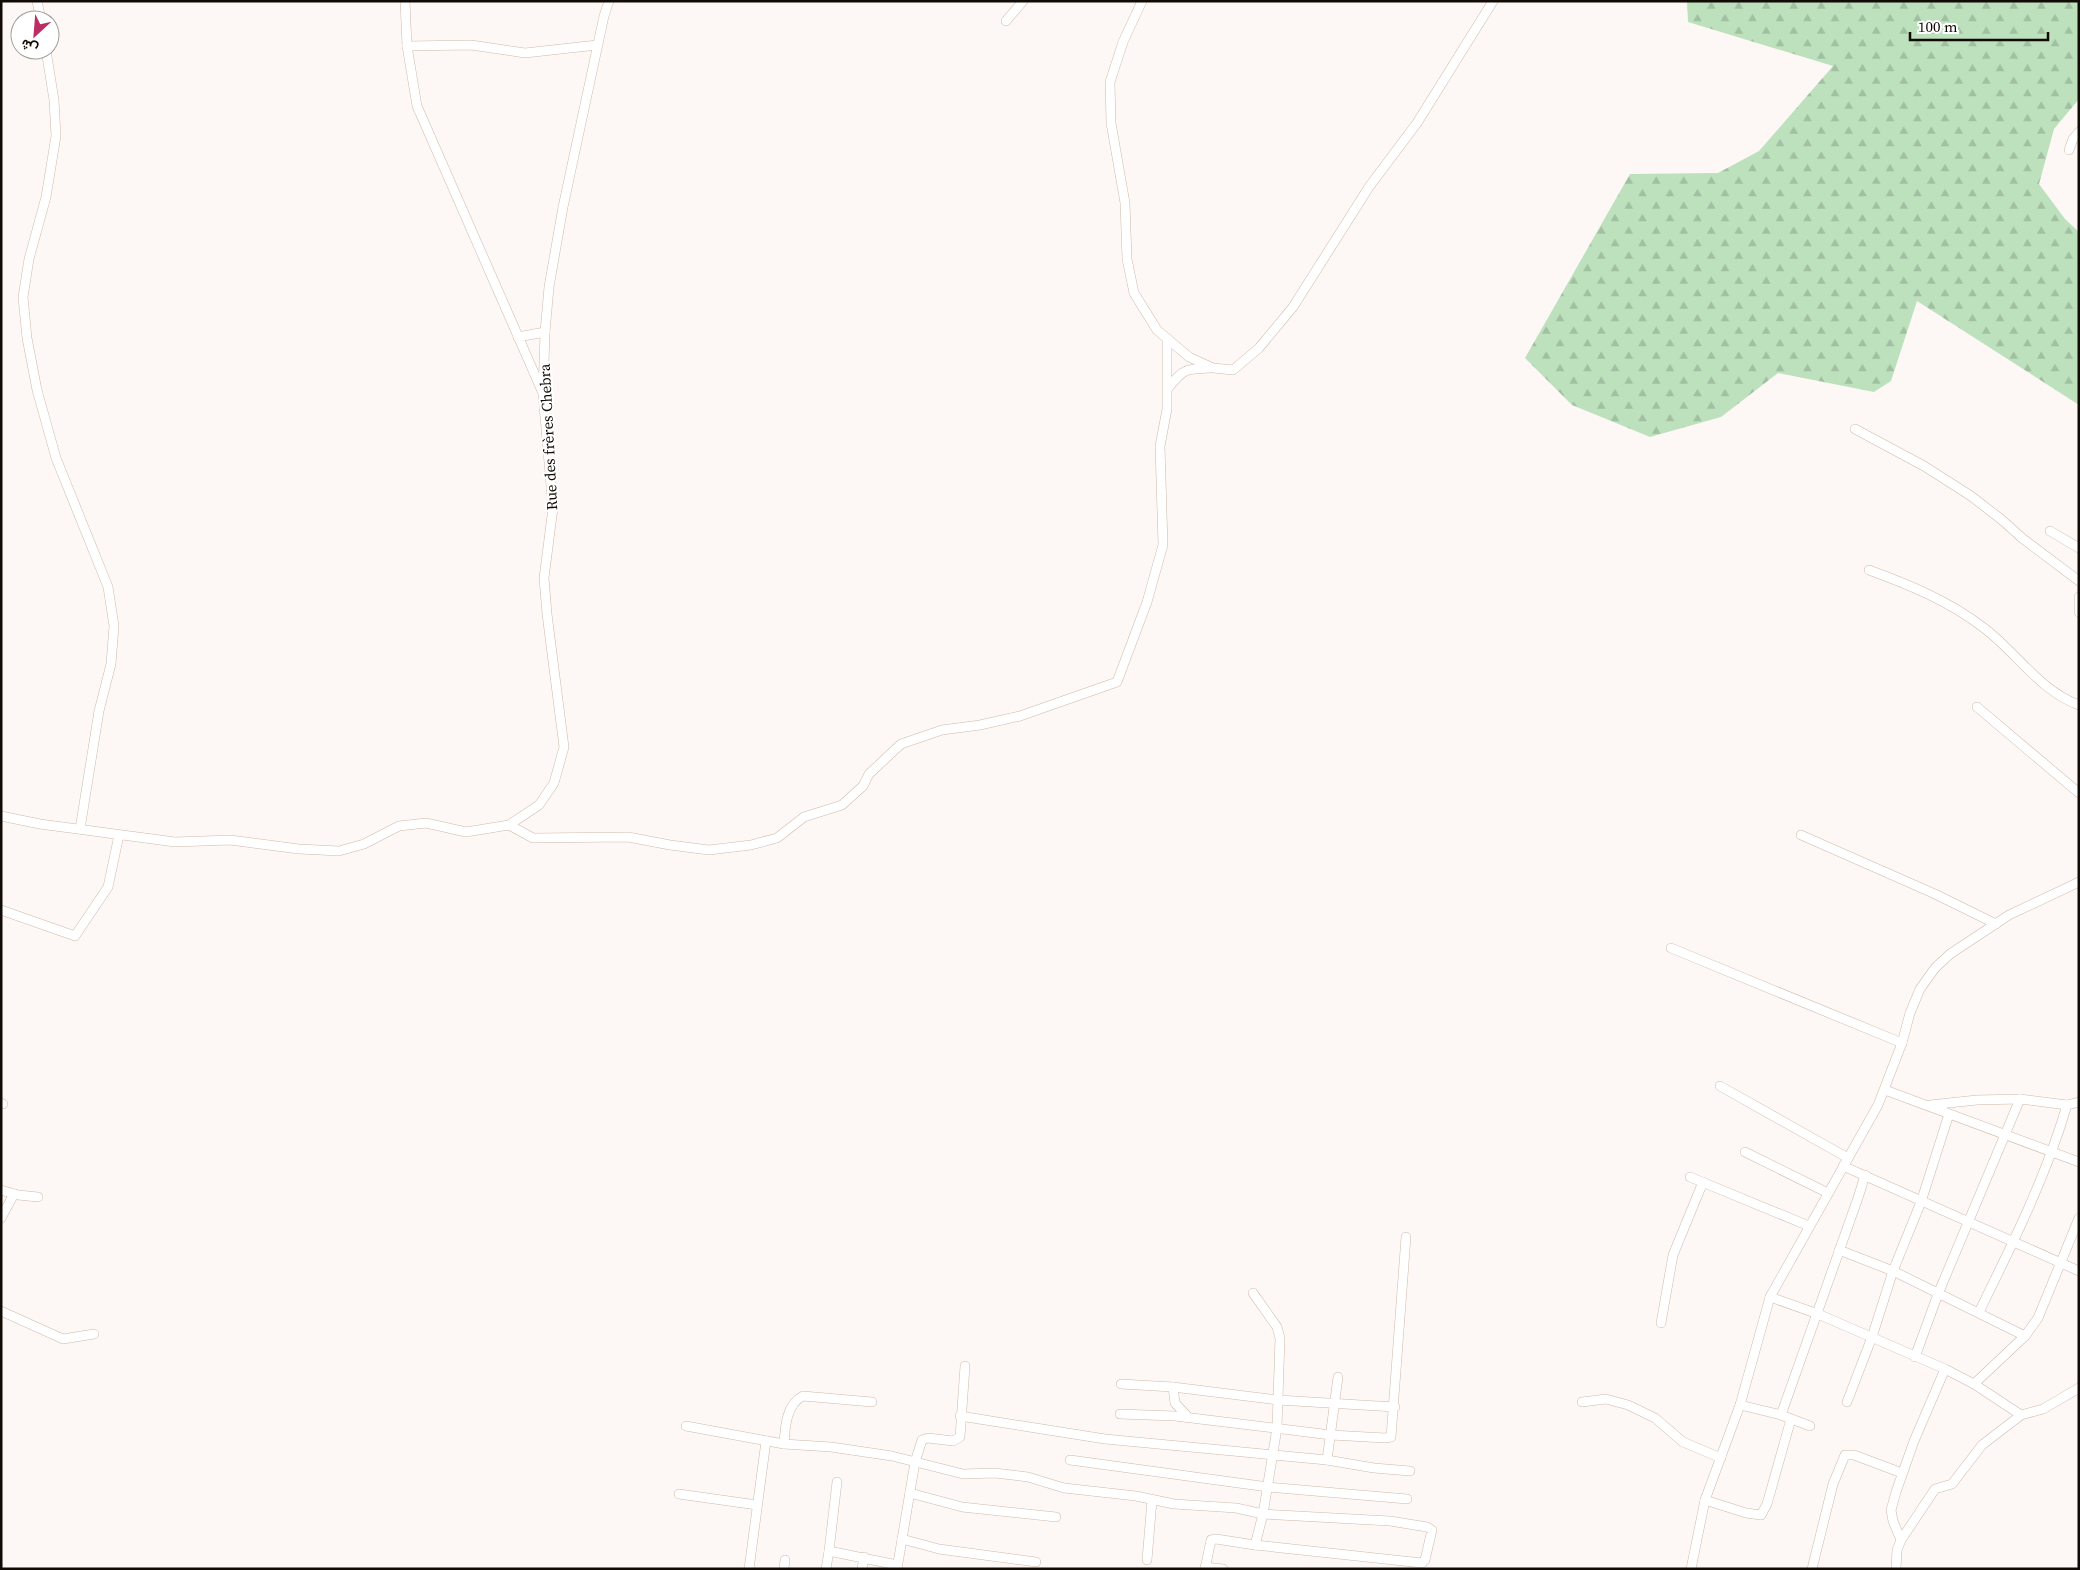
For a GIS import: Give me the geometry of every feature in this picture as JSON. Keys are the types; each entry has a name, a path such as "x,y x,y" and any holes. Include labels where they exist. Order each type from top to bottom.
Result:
{"street":[{"path":"405,1 407,46 417,106 543,394"},
{"name":"Rue des frères Chebra","path":"509,825 539,805 554,783 564,747 544,578 553,508 543,394 545,332 548,287 563,208 597,45 609,1"},
{"path":"1006,21 1023,1"},
{"path":"1142,1 1123,42 1110,82 1111,123 1125,203 1127,259 1134,293 1157,330 1189,357 1213,368"},
{"path":"1168,388 1181,372 1194,368 1233,370 1259,348 1293,306 1369,187 1416,123 1493,1"},
{"path":"407,46 471,45 525,53 597,45"},
{"path":"48,60 54,100 56,136 46,197 29,259 23,297 37,390 56,458 108,587 114,626 110,664 99,711 80,829"},
{"path":"2069,150 2073,139 2079,132"},
{"path":"518,336 545,332"},
{"path":"1,816 175,842 230,840 339,851 364,844 399,826 426,823 466,832 509,825 533,838 628,836 670,846 709,850 777,838 804,817 842,805 863,786 869,774 901,744 942,730 980,726 1020,716 1117,682 1147,602 1163,545 1160,446 1167,409 1167,338"},
{"path":"1855,429 1924,466 1971,496 2022,538 2079,580"},
{"path":"2050,531 2079,548"},
{"path":"1869,570 1926,592 1985,628 2027,668 2056,692 2079,705"},
{"path":"2079,597 2079,612"},
{"path":"1977,707 2079,793"},
{"path":"1,910 75,936 108,887 119,835"},
{"path":"1802,835 1935,894 1996,924"},
{"path":"1691,1569 1705,1500 1740,1405 1770,1297 1885,1090 1902,1043 1910,1013 1920,989 1935,968 1950,954 2009,915 2079,882"},
{"path":"1671,948 1902,1043"},
{"path":"1720,1086 1848,1158"},
{"path":"1885,1090 2052,1150 2079,1162"},
{"path":"1926,1105 1977,1100 2020,1099 2067,1105 2079,1102"},
{"path":"1915,1357 1967,1221 2020,1099"},
{"path":"1979,1312 2014,1241 2052,1150 2067,1105"},
{"path":"1847,1402 1872,1337 1893,1271 1921,1202 1949,1114"},
{"path":"1745,1152 1828,1193"},
{"path":"1843,1166 2079,1271"},
{"path":"1781,1415 1818,1314 1859,1195 1864,1175"},
{"path":"1690,1177 1809,1226"},
{"path":"1661,1323 1673,1255 1703,1182"},
{"path":"1,1190 14,1194 38,1197"},
{"path":"1,1218 14,1194"},
{"path":"1974,1384 2025,1336 2038,1318 2078,1224"},
{"path":"1120,1414 1188,1417 1331,1435 1391,1437 1395,1407 1406,1238"},
{"path":"1839,1250 1893,1271 2025,1336"},
{"path":"1254,1293 1277,1327 1280,1338 1277,1428 1263,1514 1255,1545"},
{"path":"1770,1297 1818,1314 1945,1369 1974,1384 2021,1415"},
{"path":"1,1311 64,1339 94,1334"},
{"path":"829,1550 864,1557 897,1567 915,1462 922,1440 928,1438 957,1440 960,1437 965,1366"},
{"path":"1901,1540 1893,1521 1891,1510 1902,1473 1945,1369"},
{"path":"1327,1460 1338,1377"},
{"path":"1121,1384 1173,1387 1278,1400 1395,1407"},
{"path":"1173,1387 1175,1404 1188,1417"},
{"path":"1896,1569 1897,1550 1901,1540 1935,1489 1952,1484 1982,1445 2021,1415 2043,1409 2079,1388"},
{"path":"784,1444 789,1412 792,1404 798,1398 804,1396 872,1402"},
{"path":"1582,1402 1606,1399 1628,1404 1655,1418 1682,1442 1721,1458"},
{"path":"1740,1405 1781,1415 1810,1426"},
{"path":"960,1416 1105,1439 1327,1460 1374,1468 1410,1470"},
{"path":"1705,1500 1746,1514 1761,1515 1767,1504 1791,1419"},
{"path":"686,1426 784,1444 831,1447 892,1456 958,1473 995,1473 1028,1478 1064,1488 1110,1492 1185,1506 1236,1508 1263,1514 1390,1521 1427,1527 1432,1530 1425,1560 1422,1563 1214,1539 1209,1545 1205,1568 1223,1569"},
{"path":"748,1569 766,1441"},
{"path":"1812,1569 1833,1484 1845,1455 1854,1455 1902,1473"},
{"path":"1070,1460 1268,1487 1407,1499"},
{"path":"826,1569 837,1482"},
{"path":"910,1493 962,1507 1056,1517"},
{"path":"680,1494 757,1506"},
{"path":"1147,1560 1152,1500"},
{"path":"902,1539 938,1549 1036,1562"},
{"path":"862,1569 864,1557"}],"green space":[{"path":"1687,1 2079,1 2079,99 2054,129 2039,184 2065,219 2079,232 2079,405 1917,301 1891,381 1874,392 1778,373 1721,417 1650,437 1572,405 1525,358 1630,174 1718,173 1759,151 1833,66 1688,22"}]}
